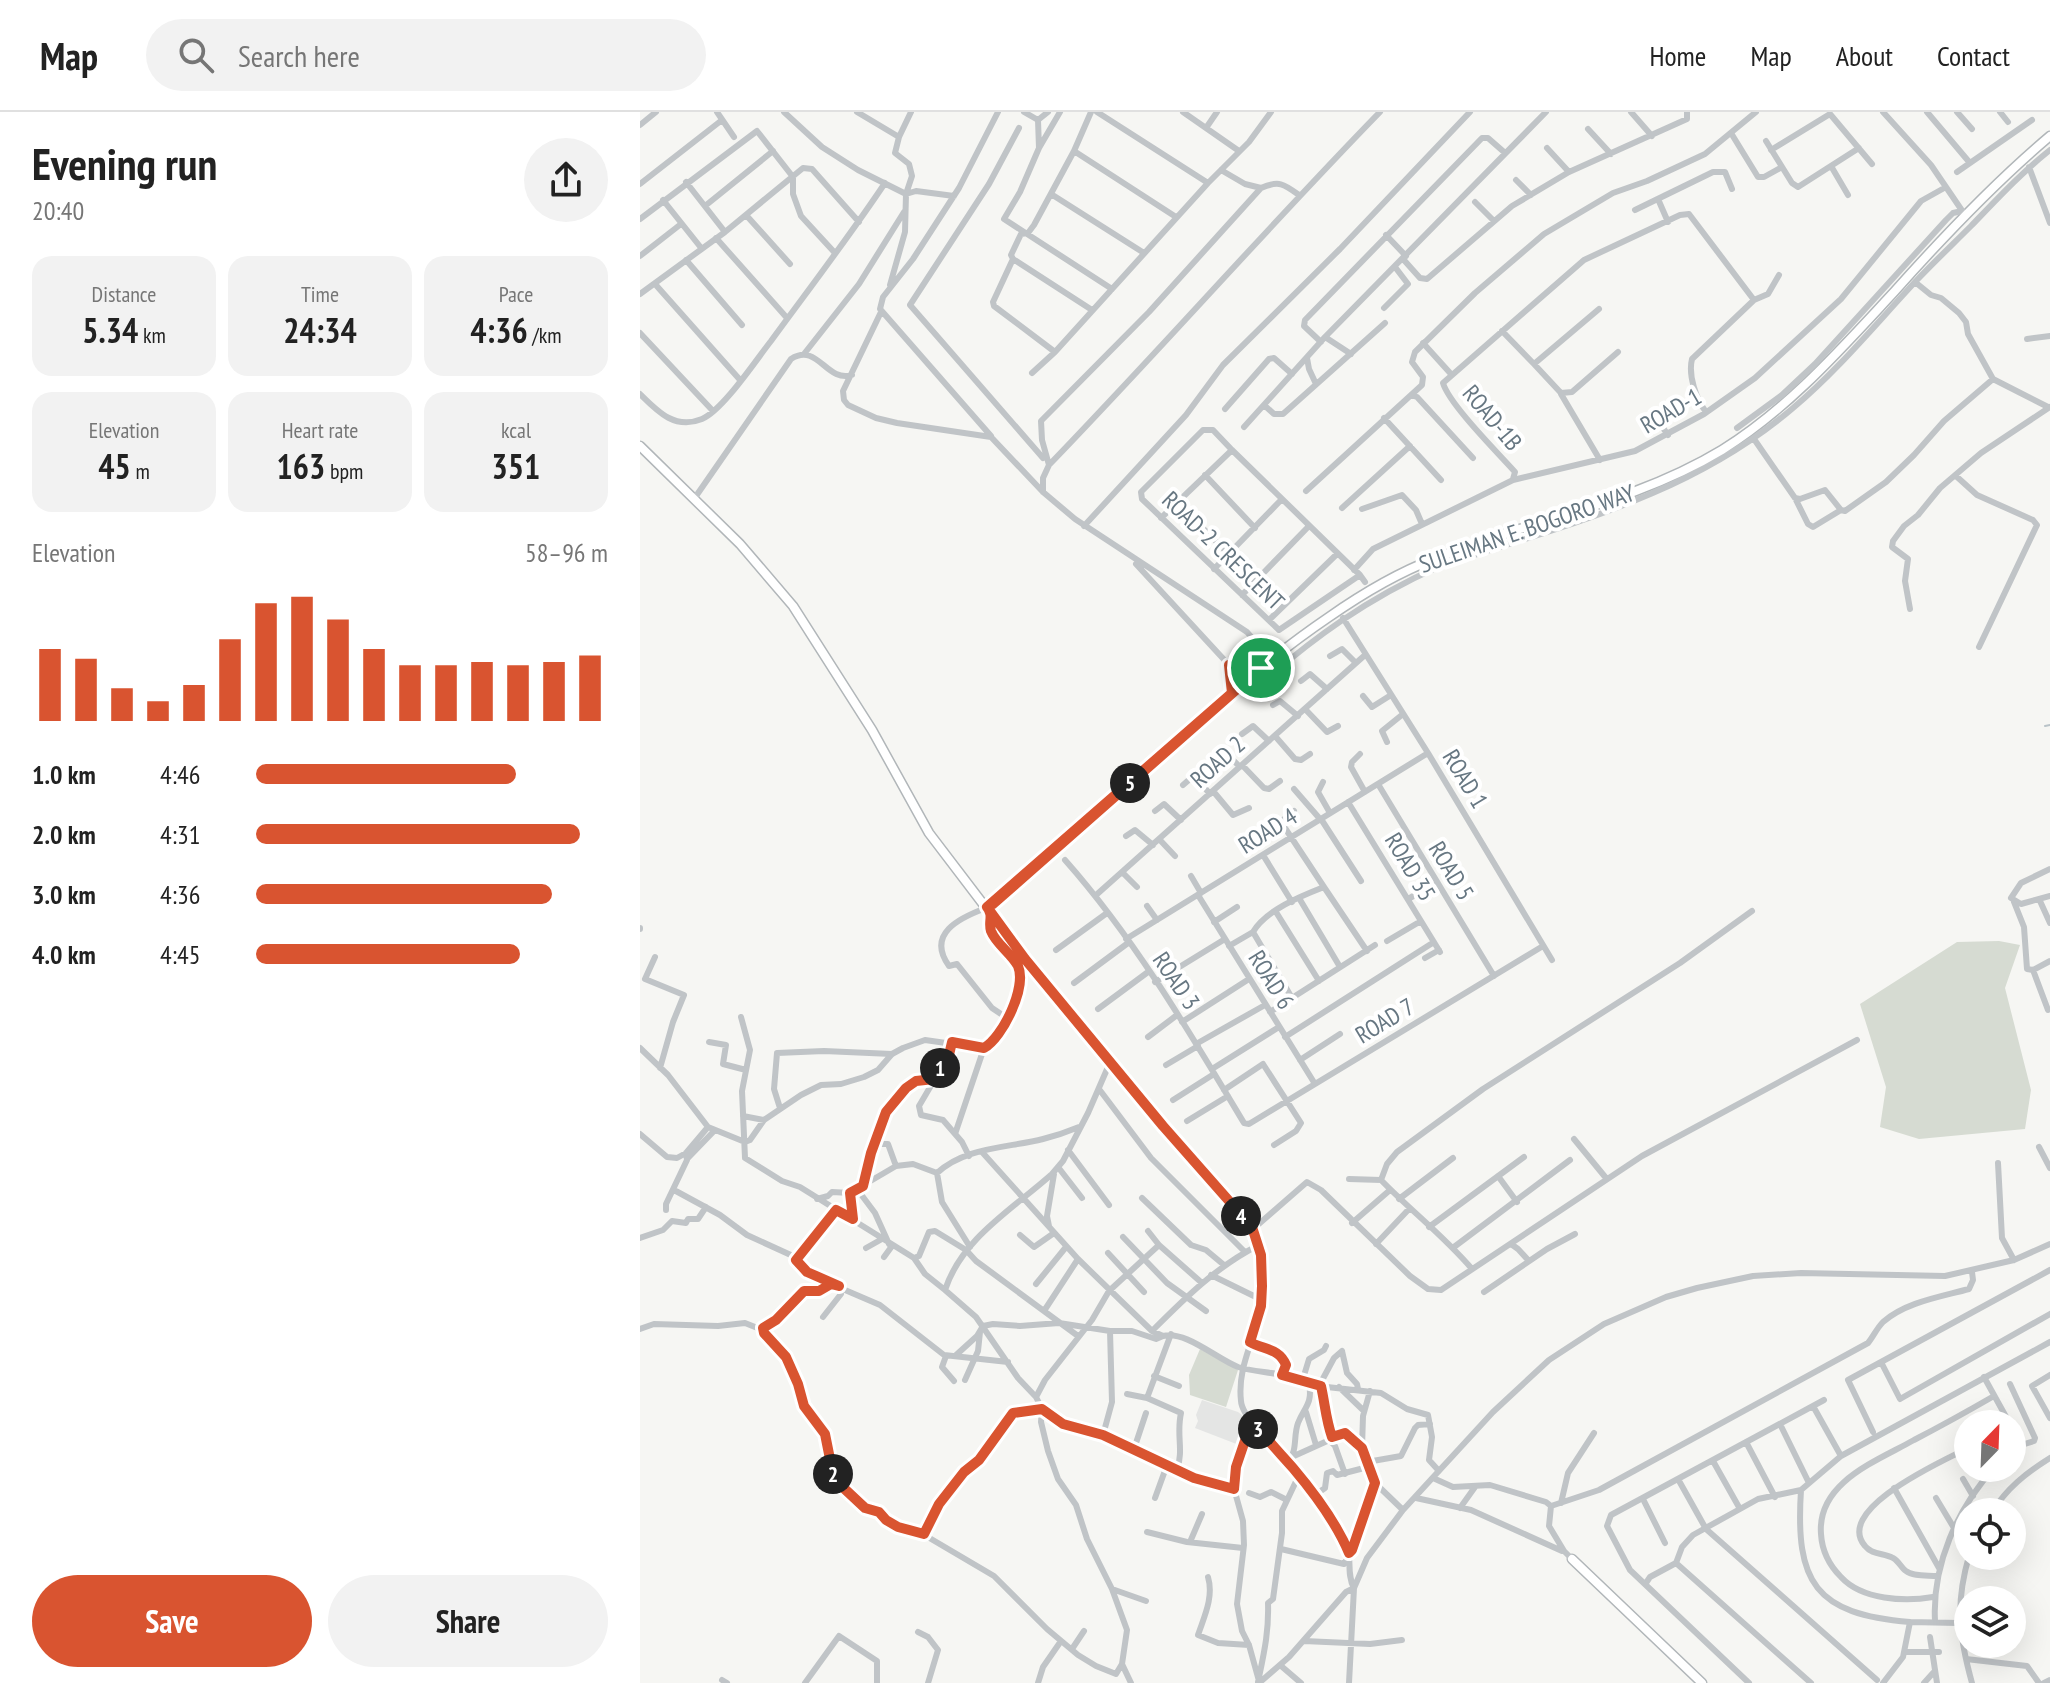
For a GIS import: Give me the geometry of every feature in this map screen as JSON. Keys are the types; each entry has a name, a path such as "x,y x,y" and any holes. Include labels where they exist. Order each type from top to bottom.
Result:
{"main road":[{"name":"SULEIMAN E. BOGORO WAY","path":"990,911 1261,668 1351,602 1418,565 1624,496 1693,466 1765,420 1804,387 1963,213 2050,136"},
{"path":"640,446 740,544 793,606 872,730 929,833 1025,959 1253,1229"},
{"path":"1572,1559 1702,1683"}],"street":[{"path":"640,125 656,112"},
{"path":"717,112 734,137"},
{"path":"784,112 822,147 858,170 906,194 916,191 955,196"},
{"path":"857,112 899,137"},
{"path":"889,289 903,242 906,194 912,176 909,164 895,153 911,112"},
{"path":"998,112 955,196 889,289 880,304 881,312 1043,492 1084,526 1247,632 1256,641 1258,650 1238,668"},
{"path":"1024,112 1038,120"},
{"path":"1038,120 1048,112"},
{"path":"1060,112 1004,219 1112,289"},
{"path":"1028,233 1094,112 1208,183"},
{"path":"1183,112 1239,151"},
{"path":"1206,128 1217,112"},
{"path":"1032,373 1055,352 1271,112"},
{"path":"1047,463 1146,364 1299,195 1380,112"},
{"path":"1084,526 1186,415 1223,365 1340,249 1470,112"},
{"path":"1532,112 1540,119"},
{"path":"1244,427 1323,339 1546,112"},
{"path":"1631,112 1652,136"},
{"path":"1386,235 1420,278 1427,279 1493,220 1531,195 1569,172 1687,119 1687,112"},
{"path":"1306,491 1424,381 1412,362 1415,352 1423,343 1544,234 1613,193 1705,154 1756,112"},
{"path":"1883,112 1926,159 1971,225"},
{"path":"1927,112 1970,163"},
{"path":"1957,112 1972,129"},
{"path":"2000,112 2008,122"},
{"path":"1771,150 1830,113 1872,164"},
{"path":"640,184 722,120"},
{"path":"1038,120 1039,148"},
{"path":"1957,172 2032,120"},
{"path":"1019,128 989,184 910,305 1047,463"},
{"path":"1588,129 1611,154"},
{"path":"640,219 754,131 759,132 793,177 795,206 835,253"},
{"path":"1731,133 1758,177 1782,167"},
{"path":"1351,354 1304,326 1305,320 1482,138 1488,138 1504,152"},
{"path":"1766,141 1792,183 1798,187 1859,148"},
{"path":"1547,148 1569,172"},
{"name":"SULEIMAN E. BOGORO WAY","path":"1245,682 1253,691 1343,618 1383,593 1440,566 1609,512 1664,490 1754,439 1848,357 1915,282 2029,167 2050,150"},
{"path":"705,206 773,151"},
{"path":"1074,151 1176,217"},
{"path":"1831,166 1848,195"},
{"path":"2029,167 2050,223"},
{"path":"640,294 725,232 803,168 812,169 859,222"},
{"path":"1221,170 1245,184 1261,188"},
{"path":"1635,210 1718,171 1727,175 1732,189"},
{"path":"1516,180 1531,195"},
{"path":"686,182 725,232"},
{"path":"1043,492 1047,463 1041,421 1149,312 1261,188 1276,182 1283,183 1299,195"},
{"path":"640,394 656,409 679,423 701,420 713,411 741,381 885,183"},
{"name":"ROAD-1","path":"1360,576 1373,549 1513,480 1635,451 1727,399 1765,369 1841,299 1921,201 1946,187"},
{"path":"1051,194 1144,253"},
{"path":"1658,199 1668,222"},
{"path":"663,200 702,249"},
{"path":"1475,202 1493,220"},
{"path":"694,499 791,359 804,354 859,284 906,209"},
{"path":"1737,428 1775,402 1815,364 1946,220 1953,213 1963,213"},
{"path":"1423,343 1449,376 1584,260 1685,214 1694,218 1754,300"},
{"path":"746,215 790,264"},
{"path":"640,256 681,224"},
{"path":"1028,233 1021,234 1011,255 1013,259 995,294 994,306 1055,352"},
{"path":"716,238 787,318"},
{"path":"903,242 913,259"},
{"path":"1013,259 1092,310"},
{"path":"686,260 742,325"},
{"path":"1384,308 1408,284 1395,267"},
{"path":"1706,412 1697,395 1691,370 1692,359 1754,300 1768,294 1779,275"},
{"path":"1910,609 1905,581 1908,559 1892,547 1893,541 1904,526 1930,503 1940,488 1981,453 2049,407 1993,379 1959,313 1915,282"},
{"path":"655,284 741,381"},
{"path":"1534,364 1599,309"},
{"path":"881,312 842,394 848,405 897,423 991,437"},
{"path":"1264,405 1274,414 1281,415 1385,323"},
{"path":"1502,331 1561,393 1600,460"},
{"path":"640,333 713,411"},
{"path":"2027,339 2050,336"},
{"path":"1561,393 1572,392 1618,352"},
{"path":"804,354 836,375 852,375"},
{"path":"1307,357 1316,384"},
{"path":"1225,409 1269,359 1274,358 1292,374"},
{"name":"ROAD-1B","path":"1449,376 1444,388 1515,472 1513,480"},
{"path":"1754,439 1798,500 1808,524 1813,527 1841,510 1845,511 1886,482 1950,415 1993,379"},
{"path":"1411,395 1417,397 1473,458"},
{"path":"1384,418 1441,480"},
{"path":"1656,418 1668,435"},
{"name":"ROAD-2 CRESCENT","path":"1232,450 1209,429 1203,430 1141,492 1141,496 1277,629 1282,629 1360,576"},
{"path":"1342,508 1410,446"},
{"path":"1161,518 1232,450 1360,576"},
{"path":"1205,475 1255,528"},
{"path":"1956,476 1977,495 2033,520 2037,525 1979,647"},
{"path":"1798,500 1825,490 1841,510"},
{"path":"1362,509 1402,495 1416,510 1422,524"},
{"path":"1214,569 1282,499"},
{"path":"1177,503 1229,554"},
{"path":"1242,595 1309,526"},
{"path":"1269,620 1337,554"},
{"path":"1128,556 1229,665 1261,668"},
{"name":"ROAD 1","path":"1343,618 1552,960"},
{"path":"1330,656 1342,649 1356,663"},
{"name":"ROAD 2","path":"1095,896 1365,655"},
{"path":"1229,665 1232,693"},
{"path":"1301,681 1310,674 1327,689"},
{"path":"1363,696 1372,707 1391,695"},
{"path":"1273,705 1284,702 1298,716"},
{"path":"1305,709 1327,732 1338,726"},
{"path":"1387,742 1382,731 1403,714"},
{"path":"1242,734 1253,726 1295,759 1301,760 1310,754"},
{"path":"1212,761 1225,752 1264,788 1269,789 1280,781"},
{"name":"ROAD 4","path":"1074,983 1157,920 1428,753"},
{"path":"1360,754 1351,767 1365,792"},
{"path":"1183,785 1196,778 1233,815 1249,808"},
{"path":"1323,782 1318,792 1330,813"},
{"name":"ROAD 5","path":"1378,784 1494,976"},
{"path":"1294,789 1320,819 1361,881"},
{"name":"ROAD 35","path":"1348,802 1439,951 1425,958"},
{"path":"1155,811 1164,804 1181,820"},
{"path":"1294,811 1282,823 1367,951"},
{"path":"1126,836 1135,830 1175,856"},
{"path":"1263,855 1340,967"},
{"name":"ROAD 3","path":"1068,862 1180,1018 1244,1123"},
{"path":"2048,1010 2033,970 2026,966 2024,927 2011,898 2021,883 2050,869"},
{"path":"1122,872 1137,887"},
{"name":"ROAD 6","path":"1191,876 1214,922 1315,1084"},
{"path":"1408,899 1437,883"},
{"path":"1155,982 1227,942 1253,932 1257,925 1276,912 1324,887"},
{"path":"2014,902 2040,901 2050,896"},
{"path":"2040,901 2050,923"},
{"path":"1147,906 1157,920"},
{"path":"1214,922 1237,907"},
{"path":"955,1134 984,1048 995,1041 1007,1018 1021,981 1018,967 992,932 990,911 969,914 941,939 941,952 949,966 957,964 992,1008 1007,1018"},
{"path":"1381,1180 1387,1164 1397,1152 1483,1089 1680,963 1752,911"},
{"path":"1276,912 1319,981"},
{"path":"1056,950 1107,913"},
{"path":"1387,941 1421,921"},
{"path":"1253,932 1292,998"},
{"path":"1285,1037 1434,942"},
{"path":"1270,1012 1375,945"},
{"name":"ROAD 7","path":"1244,1123 1252,1124 1543,946"},
{"path":"655,957 645,979 684,995 660,1068"},
{"path":"2033,970 2050,961"},
{"path":"1098,1009 1148,972"},
{"path":"1148,1037 1249,979"},
{"path":"1166,1065 1265,1005"},
{"path":"741,1017 750,1044 742,1091 745,1158 782,1181 800,1187 914,1258 925,1274 982,1329 1036,1397 1042,1409 1044,1436 1058,1479 1076,1505 1087,1539 1112,1589 1127,1630 1122,1664 1113,1683"},
{"path":"1173,1100 1279,1027"},
{"path":"1300,1060 1340,1034"},
{"path":"780,1108 774,1089 777,1053 824,1051 892,1054 925,1040 984,1048"},
{"path":"1354,1588 1350,1578 1349,1553 1326,1508 1299,1475 1291,1459 1267,1442 1241,1405 1242,1368 1262,1300 1259,1245 1253,1229 1304,1182 1321,1190 1410,1276 1434,1291 1441,1290 1606,1178 1857,1040"},
{"path":"709,1042 726,1045 723,1064 746,1070"},
{"path":"952,1042 949,1055 919,1106 921,1115 943,1120 962,1142 969,1156"},
{"path":"640,1048 712,1128 745,1142 750,1140 764,1120 780,1108 821,1085 841,1084 864,1077 878,1070 892,1054"},
{"path":"945,1290 968,1248 1056,1169 1111,1060"},
{"path":"1187,1121 1263,1064 1301,1123 1296,1131 1274,1145"},
{"path":"853,1219 857,1189 886,1112 916,1081 934,1079"},
{"path":"1099,1089 1151,1158 1245,1252"},
{"path":"743,1116 764,1120"},
{"path":"937,1173 950,1161 996,1147 1040,1140 1079,1127"},
{"path":"666,1210 686,1156 712,1128"},
{"path":"640,1134 667,1157 686,1156"},
{"path":"1574,1139 1606,1178"},
{"path":"876,1144 888,1144 896,1166"},
{"path":"2039,1147 2050,1168"},
{"path":"1068,1150 1109,1205"},
{"path":"982,1152 1066,1247 1152,1331 1242,1368 1282,1375 1322,1388 1330,1438 1345,1474"},
{"path":"1429,1227 1524,1157"},
{"path":"1399,1199 1453,1158"},
{"path":"1454,1247 1570,1160"},
{"path":"1998,1163 2002,1238 2014,1260"},
{"path":"817,1199 832,1192 857,1189 896,1166 913,1164 937,1173"},
{"path":"1056,1169 1082,1198"},
{"path":"1052,1231 1047,1216 1056,1169"},
{"path":"937,1173 942,1202 976,1261 1078,1336"},
{"path":"1498,1176 1517,1202"},
{"path":"1349,1179 1381,1180 1409,1209 1454,1247 1472,1269"},
{"path":"857,1189 875,1213 890,1245"},
{"path":"674,1190 747,1235 793,1256 807,1272 889,1311 949,1357 1008,1362"},
{"path":"1352,1223 1390,1190"},
{"path":"1142,1198 1191,1245 1206,1250 1224,1265"},
{"path":"640,1238 663,1230 672,1221 686,1223 688,1219 698,1219 706,1207"},
{"path":"1376,1244 1409,1209"},
{"path":"796,1260 836,1210"},
{"path":"914,1258 919,1256 932,1231 968,1248"},
{"path":"1020,1235 1034,1247 1052,1231"},
{"path":"1148,1231 1159,1245 1202,1283"},
{"path":"1484,1292 1575,1234"},
{"path":"1123,1237 1144,1261 1206,1311"},
{"path":"866,1248 882,1239"},
{"path":"1511,1244 1529,1261"},
{"path":"1349,1683 1354,1588 1367,1558 1403,1510 1514,1390 1549,1360 1604,1324 1666,1297 1726,1281 1772,1274 1920,1277 1972,1272 2014,1260 2050,1244"},
{"path":"884,1257 890,1245"},
{"path":"1036,1397 1109,1291 1159,1245"},
{"path":"1152,1331 1211,1275 1259,1245"},
{"path":"1036,1284 1066,1247"},
{"path":"1108,1253 1144,1292"},
{"path":"1044,1311 1078,1259"},
{"path":"1873,1432 1847,1382 2050,1270"},
{"path":"1551,1506 1599,1490 1868,1343 1879,1326 1897,1312 1920,1302 1969,1289 1973,1285 1972,1272"},
{"path":"1211,1275 1262,1300"},
{"path":"640,1329 654,1324 718,1326 745,1323 763,1328 776,1320 804,1291 819,1291 831,1284 839,1286"},
{"path":"823,1317 841,1294 839,1286"},
{"path":"1881,1362 1900,1399 2050,1314"},
{"path":"954,1381 942,1367 949,1357 982,1329 1059,1323 1132,1331 1156,1339 1167,1335"},
{"path":"763,1328 788,1359 804,1406 825,1434 834,1479 865,1508 879,1512 898,1527 924,1534 994,1576 1061,1641 1096,1666 1116,1674"},
{"path":"965,1380 980,1344 982,1329"},
{"path":"1103,1435 1112,1402 1110,1331"},
{"path":"1147,1398 1167,1335"},
{"path":"1250,1342 1271,1349 1283,1358 1286,1365 1282,1375"},
{"path":"1646,1583 1650,1577 1676,1563 1686,1541 1706,1529 1758,1499 1801,1490 1841,1456 2050,1342"},
{"path":"1291,1459 1311,1386 1309,1359 1325,1348 1325,1355 1333,1361"},
{"path":"1311,1386 1342,1351 1347,1373 1358,1389"},
{"path":"1111,1374 1120,1374"},
{"path":"2050,1375 2032,1386 2050,1418"},
{"path":"1154,1376 1179,1386"},
{"path":"1984,1377 2002,1410"},
{"path":"2010,1384 2022,1410"},
{"path":"1311,1386 1381,1393 1407,1409 1428,1415 1429,1460 1439,1471"},
{"path":"1339,1387 1364,1411"},
{"path":"1370,1391 1364,1411 1362,1448 1375,1483 1403,1510"},
{"path":"1127,1394 1147,1398 1181,1413 1177,1428 1183,1452 1177,1470"},
{"path":"1933,1597 1874,1595 1844,1581 1823,1549 1821,1530 1825,1509 1839,1486 1852,1475 1994,1396"},
{"path":"1749,1683 1648,1590 1646,1583 1630,1570 1607,1526 1611,1515 1824,1400"},
{"path":"1813,1406 1841,1456"},
{"path":"924,1534 939,1504 964,1472 979,1460 1013,1413 1042,1409 1063,1424 1103,1435 1194,1478 1234,1489"},
{"path":"1306,1412 1316,1445"},
{"path":"1134,1449 1146,1413"},
{"path":"2026,1419 2035,1438 2026,1444"},
{"path":"1252,1420 1236,1467 1234,1489 1243,1521 1237,1604 1242,1631 1260,1681"},
{"path":"1315,1495 1325,1488 1327,1473 1345,1474 1368,1464 1401,1456 1415,1428 1430,1424"},
{"path":"1780,1424 1809,1483"},
{"path":"1291,1459 1345,1432 1362,1448"},
{"path":"1561,1503 1568,1473 1594,1433"},
{"path":"1746,1442 1775,1497"},
{"path":"1938,1572 1909,1573 1894,1558 1870,1551 1863,1544 1860,1531 1865,1516 1878,1499 1954,1456"},
{"path":"2001,1498 2025,1473 2050,1458"},
{"path":"1713,1461 1740,1509"},
{"path":"1155,1498 1167,1465"},
{"path":"1260,1681 1269,1633 1268,1603 1273,1599 1281,1549 1282,1511 1299,1475"},
{"path":"1433,1478 1446,1485 1490,1485 1540,1498 1551,1506"},
{"path":"1678,1479 1706,1529 1880,1681 1905,1652 1910,1622"},
{"path":"1965,1482 1973,1496 1984,1482"},
{"path":"1281,1549 1344,1564 1352,1550 1375,1483"},
{"path":"1460,1508 1475,1487"},
{"path":"1894,1488 1938,1572"},
{"path":"1801,1490 1799,1544 1805,1566 1816,1586 1835,1603 1881,1619 1954,1623"},
{"path":"1249,1493 1260,1497 1271,1492 1287,1500"},
{"path":"1416,1498 1460,1508 1520,1530 1564,1551"},
{"path":"1935,1621 1933,1597 1938,1572 1954,1528 1936,1498"},
{"path":"1643,1499 1665,1543"},
{"path":"1551,1506 1549,1526 1572,1559"},
{"path":"1190,1542 1202,1514"},
{"path":"1147,1532 1190,1542 1243,1548"},
{"path":"1676,1563 1811,1683"},
{"path":"1208,1577 1211,1587 1206,1615 1198,1635 1218,1643 1249,1645"},
{"path":"1260,1681 1304,1641 1346,1592 1354,1588"},
{"path":"1112,1589 1146,1601"},
{"path":"1072,1649 1084,1631"},
{"path":"918,1632 928,1637 938,1650 928,1683"},
{"path":"805,1683 839,1636 877,1661 877,1683"},
{"path":"1930,1637 1934,1652 1933,1673 1937,1683"},
{"path":"1304,1641 1370,1644 1402,1640"},
{"path":"1038,1683 1043,1667 1061,1641"},
{"path":"1905,1652 1934,1652"},
{"path":"1972,1683 1966,1659 2027,1666 2042,1683 2050,1680"},
{"path":"1122,1664 1131,1683"},
{"path":"1280,1665 1301,1683"},
{"path":"1924,1683 1933,1673"}],"shaded area":[{"path":"1999,941 2020,945 2005,988 2031,1090 2025,1129 1919,1139 1880,1127 1886,1087 1860,1004 1957,942"},
{"path":"1200,1349 1238,1370 1226,1407 1190,1395 1189,1375"},
{"path":"1202,1400 1238,1412 1249,1421 1239,1445 1195,1428"}],"waterway":[{"path":"2045,726 2050,725"}],"route":[{"path":"1261,668 993,904 987,907 992,915 990,928 1018,967 1021,981 1004,1026 995,1041 984,1048 952,1042 949,1055 934,1079 916,1081 886,1112 863,1186 850,1193 853,1219 836,1210 796,1260 803,1270 839,1286 831,1284 819,1291 804,1291 776,1320 763,1328 763,1332 788,1359 804,1406 825,1434 834,1479 859,1505 879,1512 898,1527 924,1534 936,1508 964,1472 979,1460 1013,1413 1042,1409 1063,1424 1103,1435 1194,1478 1234,1489 1236,1467 1252,1420 1267,1442 1326,1508 1349,1553 1352,1550 1375,1483 1362,1448 1345,1433 1332,1437 1321,1386 1282,1375 1286,1365 1283,1358 1271,1349 1250,1342 1261,1306 1262,1286 1261,1255 1252,1227 1163,1126 1025,959 987,907 1232,693 1229,665 1261,668"}]}
